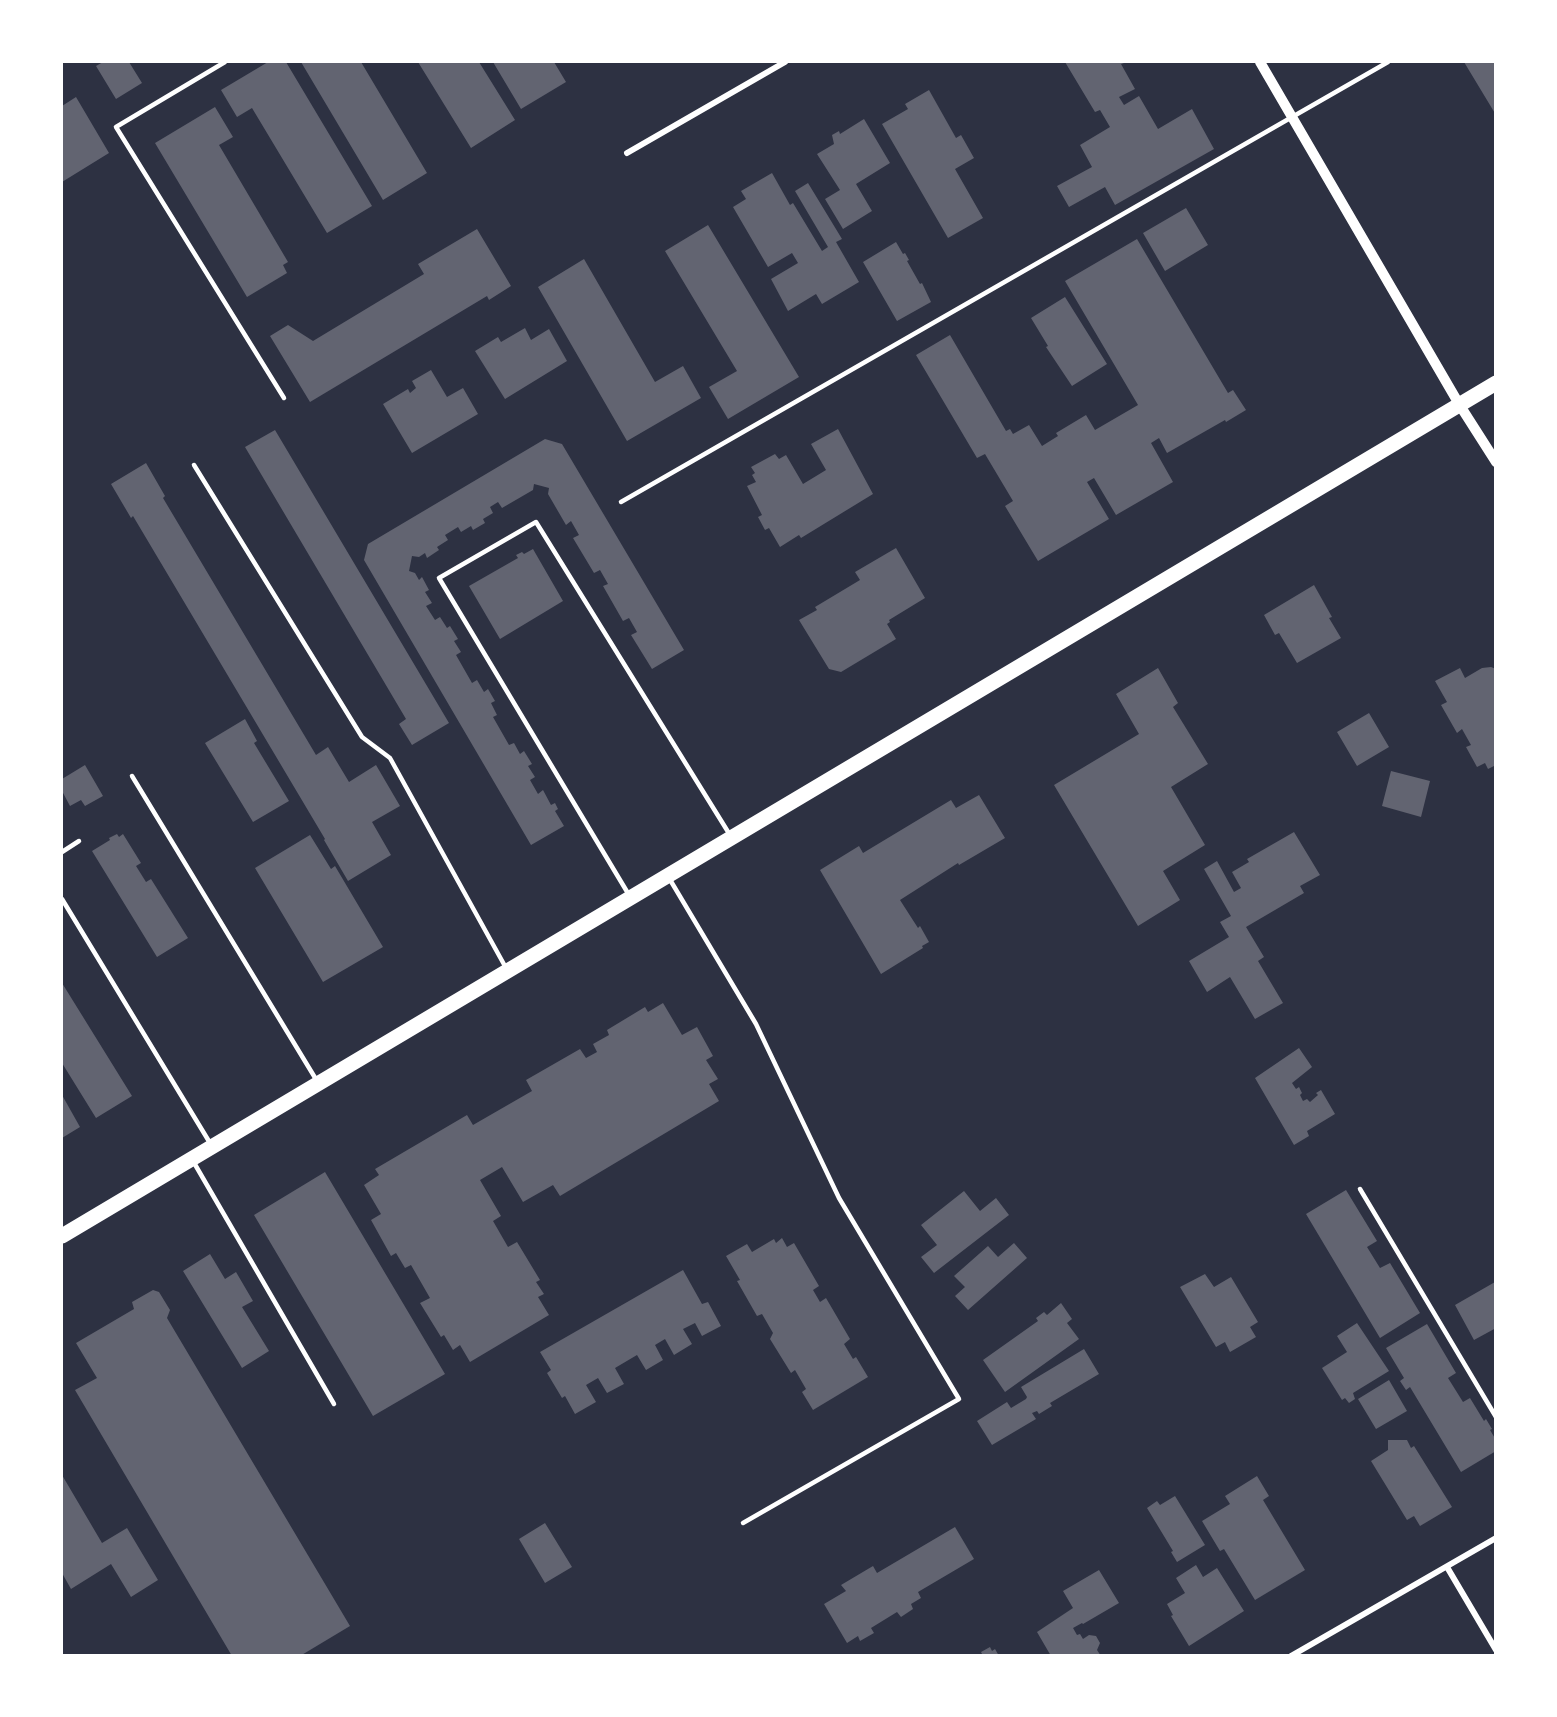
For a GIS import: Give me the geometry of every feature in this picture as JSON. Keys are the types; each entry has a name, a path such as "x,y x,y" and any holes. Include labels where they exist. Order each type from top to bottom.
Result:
{"main road":[{"path":"62,1236 1496,383"}],"street":[{"path":"627,153 785,62"},
{"path":"1260,62 1459,404 1496,462"},
{"path":"1291,1656 1496,1538"},
{"path":"1447,1567 1496,1650"}],"lane":[{"path":"225,62 116,127 284,398"},
{"path":"621,502 1388,62"},
{"path":"194,465 362,737 390,758 508,970"},
{"path":"630,897 439,578 536,522 731,838"},
{"path":"132,776 318,1084"},
{"path":"62,852 79,842"},
{"path":"668,875 756,1024 839,1198 959,1399 743,1523"},
{"path":"62,898 212,1146"},
{"path":"191,1159 334,1404"},
{"path":"1360,1189 1496,1417"}],"building":[{"path":"103,62 129,62 142,83 116,99 96,66"},
{"path":"268,62 286,62 372,206 327,233 252,108 237,117 221,90"},
{"path":"301,62 361,62 427,173 383,200"},
{"path":"418,62 479,62 515,120 471,148"},
{"path":"493,62 554,62 566,82 521,109"},
{"path":"1065,62 1127,62 1121,64 1135,89 1119,97 1124,105 1139,96 1158,129 1192,109 1214,149 1115,205 1105,187 1069,207 1057,186 1092,167 1080,145 1110,127 1100,110 1095,112"},
{"path":"1464,62 1496,62 1496,115"},
{"path":"929,90 956,138 961,135 974,158 955,169 983,218 948,238 882,124 908,109 905,104"},
{"path":"76,97 109,153 62,182 62,106"},
{"path":"215,107 233,137 219,145 288,262 283,265 287,273 247,297 155,143"},
{"path":"864,119 890,163 856,184 872,211 843,229 825,199 840,190 817,154 834,144 832,135 839,131 840,134"},
{"path":"772,173 790,205 793,203 822,251 828,247 795,191 808,183 842,239 836,242 859,282 822,304 816,294 788,311 771,279 798,263 792,253 768,267 733,207 746,199 741,191"},
{"path":"1186,208 1208,245 1165,271 1143,233"},
{"path":"708,225 799,377 728,419 709,387 737,371 665,251"},
{"path":"477,229 511,286 489,300 487,296 310,402 270,336 288,325 313,341 424,274 418,264"},
{"path":"1137,239 1228,393 1233,390 1246,410 1167,453 1159,438 1151,443 1173,482 1116,515 1094,478 1087,482 1109,519 1038,561 1005,506 1013,501 985,454 977,458 916,355 950,335 1006,431 1010,429 1013,434 1029,425 1042,446 1058,436 1056,433 1086,415 1095,430 1138,405 1065,281"},
{"path":"896,242 903,254 905,253 909,260 907,261 920,284 922,283 931,302 897,321 863,262"},
{"path":"584,259 655,382 683,366 701,398 627,441 538,287"},
{"path":"1065,297 1107,364 1072,386 1046,347 1048,346 1031,318"},
{"path":"525,328 531,340 549,329 567,361 505,399 475,351 498,337 501,342"},
{"path":"431,370 447,397 463,388 478,414 412,453 383,404 408,389 410,393 416,388 412,381"},
{"path":"838,429 873,494 801,538 799,535 780,547 769,528 765,530 758,517 762,515 747,486 756,482 752,475 755,473 751,467 775,454 779,459 786,455 803,484 826,470 811,444"},
{"path":"275,430 449,723 412,745 399,724 406,719 245,447"},
{"path":"545,439 562,444 684,650 652,669 631,635 637,632 629,618 623,621 603,586 608,584 600,570 594,573 573,538 579,535 571,521 566,525 548,494 549,488 534,484 533,490 502,508 498,502 490,507 493,513 483,519 485,523 473,530 471,526 461,532 458,527 445,535 448,540 437,547 439,550 427,558 425,553 419,557 412,556 409,571 415,573 419,580 422,577 429,590 425,592 432,603 426,606 435,620 440,617 447,628 450,626 458,639 454,641 461,652 456,655 472,683 477,680 484,692 488,689 495,701 491,703 497,715 493,717 509,745 514,743 520,754 524,751 532,764 528,766 535,777 530,780 538,794 543,790 551,805 555,803 558,809 555,811 564,826 531,845 364,560 368,544"},
{"path":"146,463 165,496 163,498 316,755 328,747 349,782 376,765 400,806 372,822 391,855 348,881 133,516 131,518 111,484"},
{"path":"896,548 925,598 889,620 887,624 896,639 841,672 829,669 799,620 817,610 815,607 860,580 855,572"},
{"path":"533,549 563,601 500,639 469,586 518,558 516,555"},
{"path":"1314,585 1341,638 1297,663 1279,633 1275,635 1264,615"},
{"path":"1158,668 1178,703 1173,707 1208,764 1171,787 1205,845 1163,871 1180,900 1138,926 1054,785 1139,734 1116,694"},
{"path":"1460,668 1465,678 1482,668 1496,669 1496,765 1488,769 1485,763 1477,767 1466,747 1471,745 1462,729 1457,733 1441,705 1447,702 1435,681"},
{"path":"1369,713 1389,747 1357,766 1337,732"},
{"path":"245,719 257,741 254,743 289,801 253,822 205,743"},
{"path":"85,765 103,796 85,806 81,800 70,806 62,791 62,779"},
{"path":"1391,771 1430,781 1421,817 1382,806"},
{"path":"979,795 1005,838 959,865 958,863 900,900 929,942 881,974 820,870 859,846 863,853 951,800 956,808"},
{"path":"1294,832 1320,875 1300,886 1304,893 1246,927 1264,957 1258,961 1283,1003 1255,1019 1230,977 1207,992 1189,961 1229,937 1220,922 1231,916 1204,869 1217,861 1234,892 1241,888 1232,872 1249,862 1247,859"},
{"path":"117,834 119,837 123,834 141,863 136,866 146,882 151,879 188,938 157,957 92,851"},
{"path":"310,835 331,869 335,866 383,947 323,982 255,868"},
{"path":"62,983 132,1096 96,1118 62,1063"},
{"path":"663,1003 682,1035 697,1027 713,1056 706,1060 718,1079 709,1084 719,1101 560,1196 553,1185 523,1202 502,1167 480,1180 501,1216 493,1221 508,1247 517,1242 540,1280 536,1282 544,1294 538,1297 549,1315 470,1362 460,1345 453,1350 444,1335 441,1337 420,1303 430,1298 411,1265 405,1268 396,1253 391,1256 371,1220 381,1214 364,1185 379,1175 375,1169 467,1115 473,1125 532,1091 526,1080 580,1049 586,1058 597,1052 593,1044 609,1035 607,1030 645,1007 648,1012"},
{"path":"1299,1048 1312,1067 1292,1083 1296,1089 1299,1087 1303,1101 1307,1099 1310,1102 1321,1090 1335,1114 1307,1131 1309,1136 1294,1145 1255,1078"},
{"path":"62,1095 80,1127 62,1138"},
{"path":"325,1172 445,1374 373,1416 254,1215"},
{"path":"1346,1190 1377,1241 1367,1247 1380,1268 1390,1263 1420,1313 1380,1338 1306,1214"},
{"path":"964,1191 980,1211 996,1198 1009,1215 934,1273 921,1257 937,1245 921,1225"},
{"path":"782,1238 787,1247 794,1243 819,1286 813,1290 820,1302 826,1298 850,1339 844,1344 853,1359 856,1357 868,1377 813,1410 802,1392 806,1389 795,1370 791,1373 770,1339 773,1333 762,1314 757,1316 726,1256 747,1244 752,1252 774,1239 776,1243"},
{"path":"1014,1243 1027,1258 968,1310 955,1296 965,1287 954,1276 988,1246 998,1257"},
{"path":"210,1254 225,1279 236,1272 253,1301 242,1307 269,1351 242,1368 183,1271"},
{"path":"683,1270 702,1304 708,1302 721,1326 702,1336 695,1323 683,1329 692,1344 674,1355 665,1339 655,1345 663,1360 646,1370 637,1355 615,1368 624,1384 607,1393 598,1378 586,1385 596,1402 575,1414 565,1396 562,1398 547,1373 551,1370 540,1352"},
{"path":"1205,1274 1214,1287 1231,1277 1258,1322 1250,1327 1256,1337 1230,1352 1225,1342 1216,1347 1180,1287"},
{"path":"1495,1282 1496,1328 1474,1340 1455,1305"},
{"path":"153,1290 159,1292 170,1310 167,1318 350,1626 300,1656 232,1656 75,1390 97,1378 76,1343 134,1309 132,1302"},
{"path":"1061,1303 1072,1319 1067,1323 1079,1339 1005,1392 983,1360 1038,1321 1036,1318 1044,1312 1047,1315"},
{"path":"1357,1323 1389,1371 1353,1393 1355,1399 1349,1403 1345,1398 1342,1400 1322,1368 1347,1352 1337,1336"},
{"path":"1427,1324 1456,1373 1448,1378 1463,1402 1470,1398 1484,1421 1486,1419 1496,1440 1496,1451 1461,1472 1410,1387 1406,1390 1400,1381 1404,1378 1386,1348"},
{"path":"1084,1349 1099,1374 1050,1403 1052,1406 1039,1414 1037,1411 1032,1413 1036,1419 992,1445 977,1421 1007,1402 1011,1408 1026,1399 1021,1387"},
{"path":"1389,1380 1407,1411 1376,1429 1358,1399"},
{"path":"1388,1440 1407,1440 1411,1448 1414,1446 1452,1507 1420,1526 1414,1516 1407,1520 1371,1461 1388,1450"},
{"path":"62,1475 102,1543 127,1528 158,1580 131,1597 111,1564 71,1589 62,1573"},
{"path":"1257,1476 1269,1496 1263,1500 1305,1570 1255,1600 1224,1549 1220,1551 1202,1521 1230,1504 1225,1496"},
{"path":"1175,1496 1205,1545 1177,1562 1171,1552 1173,1551 1147,1508 1157,1501 1160,1505"},
{"path":"545,1523 572,1567 545,1583 519,1539"},
{"path":"955,1527 974,1559 918,1592 921,1598 911,1604 913,1609 901,1617 897,1612 871,1628 874,1633 860,1641 858,1636 847,1643 824,1604 846,1591 841,1585 873,1566 877,1573"},
{"path":"1196,1565 1203,1577 1217,1568 1244,1611 1189,1646 1171,1616 1173,1615 1167,1604 1185,1593 1176,1578"},
{"path":"1099,1570 1119,1603 1073,1628 1083,1639 1089,1635 1096,1636 1100,1643 1097,1650 1101,1656 1051,1656 1037,1632 1073,1608 1063,1591"},
{"path":"990,1647 992,1651 995,1649 999,1656 983,1656 981,1652"}]}
